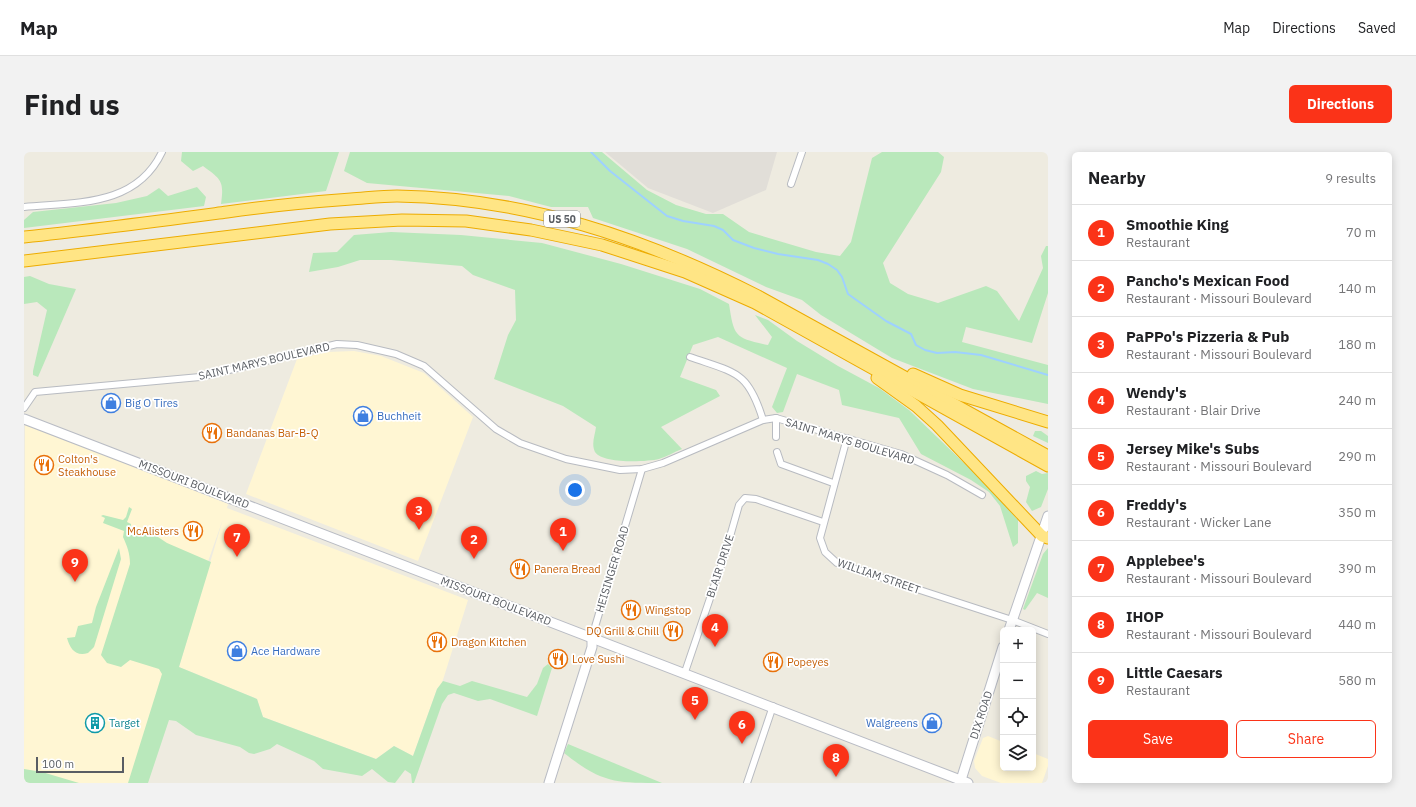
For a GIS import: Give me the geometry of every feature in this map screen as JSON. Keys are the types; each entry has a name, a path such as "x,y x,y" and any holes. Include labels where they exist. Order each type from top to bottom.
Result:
{"highway":[{"name":"US 50","path":"24,237 291,203 396,196 461,201 527,211 592,226 666,252 719,276 1048,456"},
{"name":"US 50","path":"24,261 330,224 402,220 466,221 531,230 602,245 685,272 755,304 1048,466"},
{"path":"829,344 916,406 937,425 1045,537"},
{"path":"845,344 960,395 1048,422"}],"main road":[{"name":"MISSOURI BOULEVARD","path":"24,419 773,706 963,782"},
{"path":"1010,627 1045,537 1048,516"},
{"name":"HEISINGER ROAD","path":"549,783 592,647 592,637"},
{"name":"DIX ROAD","path":"963,782 1000,657"}],"street":[{"path":"24,207 101,199 118,194 143,179 153,168 162,152"},
{"path":"791,184 802,152"},
{"name":"SAINT MARYS BOULEVARD","path":"24,408 35,392 200,377 337,344 352,345 396,354 424,366 496,428 520,443 566,459 620,470 642,469 663,463 763,420 776,418 901,454 947,475 982,495"},
{"path":"690,357 727,370 742,378 748,384 756,399 763,420"},
{"path":"776,418 776,437"},
{"name":"WILLIAM STREET","path":"847,438 823,522 820,538 825,552 837,563 1012,620 1048,634"},
{"path":"777,452 781,464 834,483"},
{"name":"HEISINGER ROAD","path":"592,637 642,469"},
{"name":"BLAIR DRIVE","path":"685,672 725,554 739,505 745,498 756,499 823,522"},
{"path":"747,783 773,706"}],"shaded area":[{"path":"605,152 777,152 766,190 713,213 648,188"},
{"path":"354,351 381,356 424,373 473,417 418,561 246,494 297,359 327,352"},
{"path":"25,423 228,504 227,508 468,600 442,683 437,689 413,756 394,746 376,759 263,717 257,699 179,667 223,519 130,783 67,783 24,770"},
{"path":"988,736 1000,741 1000,771 1036,771 1036,754 1048,759 1048,766 1042,783 1001,783 982,776 975,768 974,761 983,738"}],"green space":[{"path":"182,152 339,152 326,191 221,204 222,186 218,178 203,166 193,171 181,161"},
{"path":"350,152 602,152 647,190 676,205 706,214 723,214 749,232 816,252 840,256 851,242 872,158 882,152 938,152 944,157 941,172 883,263 890,283 908,294 938,303 986,286 997,291 1019,321 1043,268 1041,256 1046,246 1048,246 1048,293 1032,343 966,327 962,342 1048,365 1048,404 973,389 892,358 821,315 802,300 766,287 687,249 593,218 588,207 551,207 509,196 367,183 344,171"},
{"path":"197,187 206,197 204,206 24,228 24,220 33,212 116,203 147,196 159,188 168,196"},
{"path":"391,232 461,235 542,243 621,264 700,289 729,304 735,330 738,334 742,338 768,345 772,337 755,315 768,320 797,341 838,366 879,388 909,410 991,489 1018,520 1018,543 1013,547 1000,506 989,492 971,480 921,454 899,418 842,405 839,390 797,374 783,412 777,413 772,407 787,368 718,337 693,345 680,377 716,390 720,396 661,427 682,449 659,459 645,461 615,460 600,456 595,452 593,446 596,427 563,406 494,379 508,335 516,320 515,290 473,275 462,266 391,260 360,260 338,267 309,272 313,253 337,252 354,235"},
{"path":"30,276 49,284 76,289 38,377 33,375 33,371 47,310 37,302 24,304 24,277"},
{"path":"1035,431 1041,431 1048,436 1048,443 1033,436"},
{"path":"1036,471 1042,474 1048,473 1048,489 1041,507 1032,511 1026,502 1030,487 1026,481 1026,476"},
{"path":"129,507 132,509 127,522 131,524 131,528 155,535 167,543 211,562 179,667 257,699 263,717 376,759 394,746 413,756 437,689 443,681 460,686 472,681 527,697 537,684 543,668 548,664 552,668 537,716 490,699 478,701 454,693 448,695 442,704 414,783 412,783 411,774 405,770 395,783 388,782 372,769 362,776 323,769 314,761 277,744 270,749 254,754 249,753 240,747 196,735 176,721 169,720 148,783 128,783 162,674 159,669 130,660 121,667 107,663 101,655 130,564 128,550 123,537 124,531 103,523 105,518 101,516 103,515 123,520 126,517"},
{"path":"119,548 121,559 94,647 88,653 77,653 70,646 67,638 75,637 78,626 92,623 96,607"},
{"path":"1048,548 1048,598 1037,593 1025,610 1023,609 1043,554"},
{"path":"568,744 662,783 632,783 599,776 577,763 564,753"},
{"path":"24,769 42,772 79,783 24,783"}],"waterway":[{"path":"591,152 610,171 667,216 683,221 714,226 723,230 733,240 754,248 778,254 818,260 828,264 837,270 842,277 848,294 886,321 911,334 916,345 925,350 937,353 955,352 981,355 1048,375"}],"place":[{"name":"Big O Tires","path":"111,403"},
{"name":"Buchheit","path":"363,416"},
{"name":"Bandanas Bar-B-Q","path":"212,433"},
{"name":"Colton's Steakhouse","path":"44,465"},
{"name":"PaPPo's Pizzeria & Pub","path":"419,530"},
{"name":"McAlisters","path":"193,531"},
{"name":"Smoothie King","path":"563,551"},
{"name":"Applebee's","path":"237,557"},
{"name":"Pancho's Mexican Food","path":"474,559"},
{"name":"Panera Bread","path":"520,569"},
{"name":"Little Caesars","path":"75,582"},
{"name":"Wingstop","path":"631,610"},
{"name":"DQ Grill & Chill","path":"673,631"},
{"name":"Dragon Kitchen","path":"437,642"},
{"name":"Wendy's","path":"715,647"},
{"name":"Ace Hardware","path":"237,651"},
{"name":"Love Sushi","path":"558,659"},
{"name":"Popeyes","path":"773,662"},
{"name":"Jersey Mike's Subs","path":"695,720"},
{"name":"Target","path":"95,723"},
{"name":"Walgreens","path":"932,723"},
{"name":"Freddy's","path":"742,744"},
{"name":"IHOP","path":"836,777"}]}
